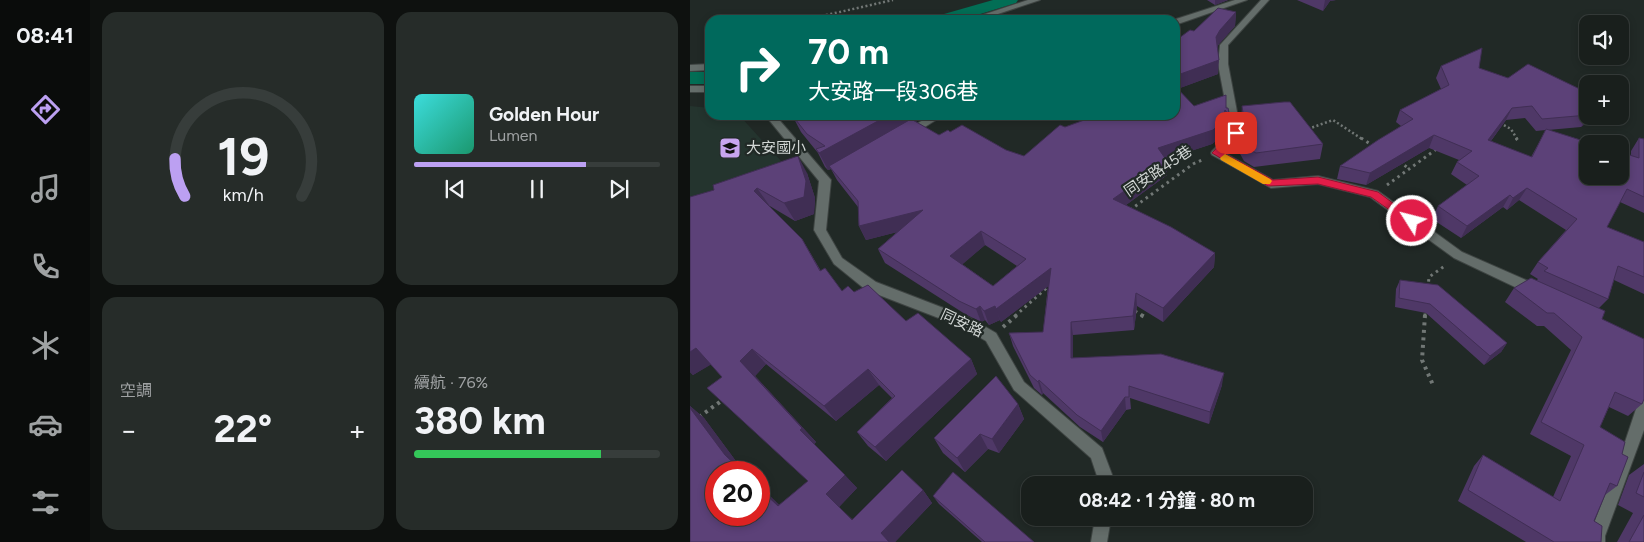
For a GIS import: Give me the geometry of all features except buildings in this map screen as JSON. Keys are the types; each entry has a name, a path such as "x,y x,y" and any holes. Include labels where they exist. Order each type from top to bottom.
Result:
{"street":[{"path":"986,15 1036,0"},
{"path":"1180,20 1243,0"},
{"path":"1216,153 1236,133 1223,64 1224,45 1265,0"},
{"path":"690,68 705,67"},
{"path":"690,89 705,89"},
{"name":"同安路","path":"775,120 829,178 820,230 838,261 871,286 967,323 991,337 1019,386 1097,453 1105,476"},
{"path":"898,138 930,120"},
{"name":"同安路45巷","path":"1216,153 1271,184 1318,180 1374,194 1458,255 1544,295"},
{"path":"1597,542 1597,536 1628,457 1644,406"},
{"path":"1099,542 1102,526"}],"path":[{"path":"826,15 893,0"},
{"path":"1306,130 1333,120 1379,150"},
{"path":"1496,121 1511,129 1519,142"},
{"path":"1374,194 1443,144"},
{"name":"同安路45巷","path":"1124,214 1193,164 1216,153"},
{"path":"1394,159 1410,169"},
{"path":"1427,294 1429,277 1458,255"},
{"path":"991,337 1053,281"},
{"path":"1425,302 1422,360 1432,385"},
{"path":"1129,308 1145,318"},
{"path":"697,418 731,393"}],"shaded area":[{"name":"大安國小","path":"690,106 705,108 705,120 744,120 781,161 690,209"}],"waterway":[{"path":"960,15 1010,0"},
{"path":"690,78 705,78"}],"slow traffic":[{"path":"1225,158 1267,181"}],"place":[{"name":"大安國小","path":"730,148"}],"route":[{"path":"1236,133 1216,153 1271,184 1318,180 1374,194 1412,221"}]}
